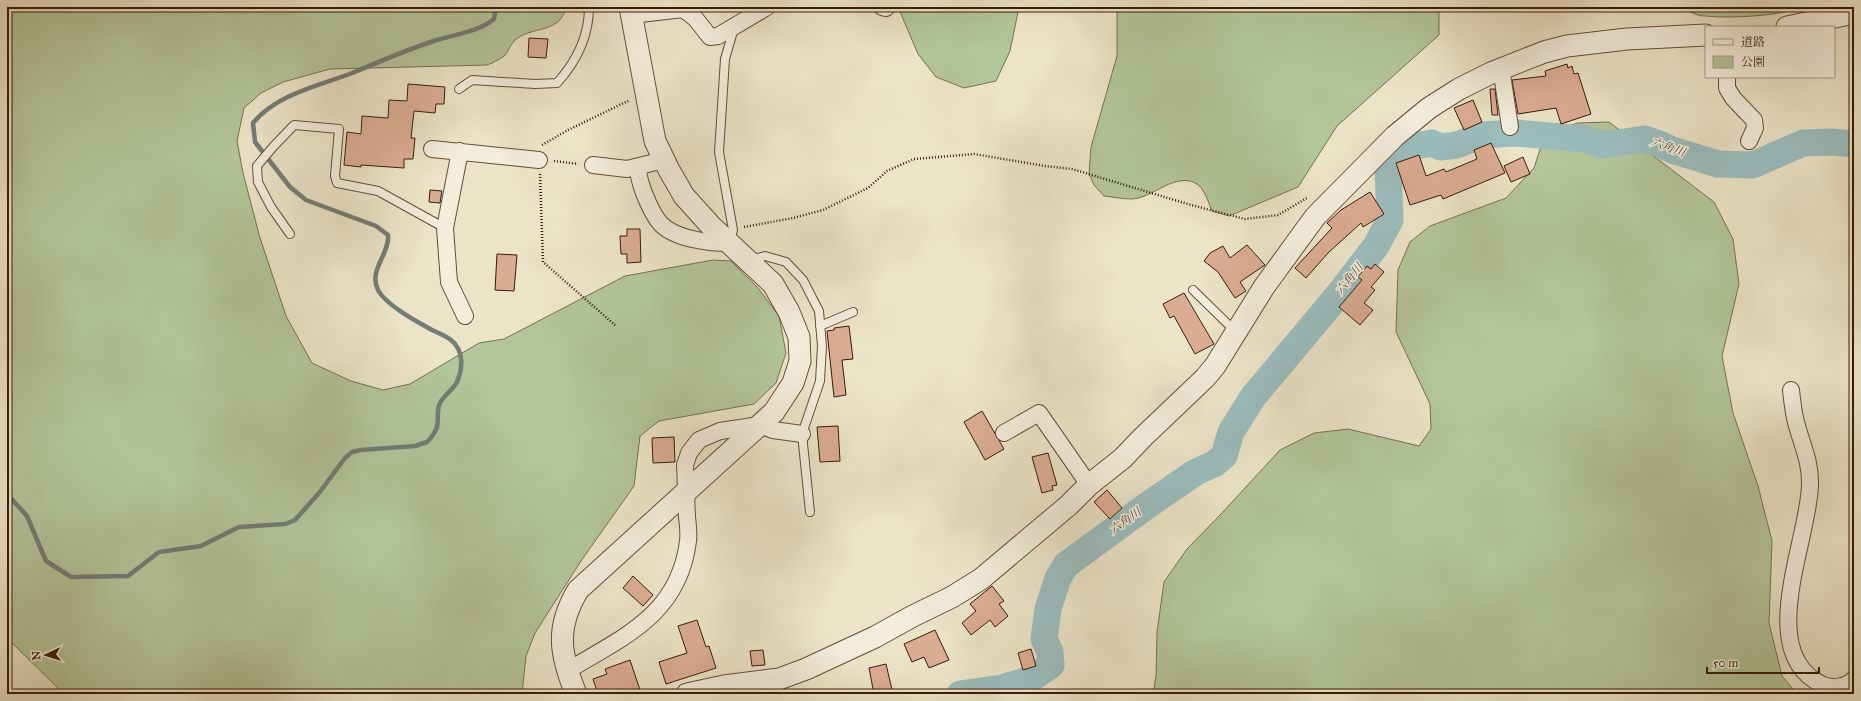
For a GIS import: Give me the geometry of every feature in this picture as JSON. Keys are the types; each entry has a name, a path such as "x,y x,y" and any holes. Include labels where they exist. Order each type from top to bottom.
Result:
{"street":[{"path":"576,694 567,671 562,650 562,632 570,603 578,590 774,412 793,383 800,361 799,337 789,312 773,284 748,260 731,237 712,227 684,196 664,160 655,140 630,11 683,9 695,18 710,37 718,36 767,7"},
{"path":"1792,26 1854,13"},
{"path":"687,694 724,686 779,686 806,669 875,637 952,597 975,583 1069,506 1089,485 1124,458 1143,437 1205,378 1215,366 1264,287 1315,217 1395,136 1429,108 1459,88 1501,68 1544,52 1567,46 1627,39 1705,35"},
{"path":"1501,68 1510,127"},
{"path":"1727,78 1727,88 1733,98 1754,120 1755,128 1749,142"},
{"path":"432,149 539,160"},
{"path":"460,151 446,228 449,282 465,316"},
{"path":"593,165 627,169 664,160"},
{"path":"638,167 640,182 647,201 660,224 675,234 709,243 731,237"},
{"path":"1791,390 1795,418 1809,460 1810,485 1808,505 1787,618 1790,645 1794,657 1805,673 1814,681 1826,686 1835,687 1844,686 1854,679"},
{"path":"1004,433 1040,413 1089,485"},
{"path":"567,671 640,626 655,614 666,600 683,563 688,540 685,465 689,453 699,440 720,431 760,425 773,430 802,434"}],"lane":[{"path":"459,89 472,80 535,84 557,83 571,68 586,40 589,7"},
{"path":"731,237 719,152 725,59 734,27"},
{"path":"290,234 271,207 258,182 257,166 294,126 339,129 335,176 337,183 378,191 446,228"},
{"path":"748,260 764,256 786,262 803,280 818,311 822,346 820,381 802,434 810,512"},
{"path":"1193,290 1237,332"},
{"path":"820,326 853,312"}],"path":[{"path":"616,326 543,262 538,147 568,130 646,92"},
{"path":"731,237 823,210 868,188 887,171 914,159 974,154 1072,169 1191,205 1245,219 1278,215 1308,198"},
{"path":"539,160 593,165"}],"green space":[{"path":"7,7 566,7 563,16 558,22 551,26 521,36 514,41 504,56 487,65 330,69 283,82 261,93 244,108 237,141 243,173 260,238 286,316 312,363 351,381 383,390 410,384 479,343 504,339 625,276 713,260 731,261 758,288 779,316 786,353 776,383 754,404 659,421 640,436 634,486 581,561 535,633 526,656 522,694 64,694 7,638"},
{"path":"898,7 1019,7 1010,51 996,81 964,88 936,77 918,54"},
{"path":"1117,7 1439,7 1439,35 1337,126 1298,187 1229,216 1212,211 1200,186 1189,181 1173,183 1140,198 1132,199 1104,196 1094,185 1089,174 1091,147 1117,56"},
{"path":"1685,7 1799,7 1779,13 1765,15 1720,17 1698,15 1692,13"},
{"path":"1609,122 1714,202 1733,239 1739,284 1722,356 1733,413 1758,486 1772,541 1769,623 1782,676 1797,694 1153,694 1156,676 1157,632 1164,582 1187,549 1280,450 1314,433 1348,429 1419,446 1431,429 1430,404 1396,332 1398,270 1410,242 1430,226 1506,198 1534,168 1545,134 1578,123"}],"building":[{"path":"529,38 548,39 546,58 528,57"},
{"path":"1567,64 1568,68 1572,66 1574,74 1578,73 1591,114 1561,124 1556,108 1518,114 1512,80 1546,76 1545,71"},
{"path":"408,84 445,87 444,104 436,104 435,113 414,111 411,138 415,138 413,159 404,159 404,168 344,165 347,132 361,134 362,116 388,118 389,100 407,101"},
{"path":"1490,89 1495,89 1498,115 1492,115"},
{"path":"1473,100 1482,122 1464,130 1454,108"},
{"path":"1491,143 1505,173 1443,199 1441,195 1410,205 1396,163 1419,155 1426,176 1444,169 1446,172 1477,159 1474,150"},
{"path":"1523,157 1530,174 1511,182 1504,166"},
{"path":"430,190 442,191 440,203 429,202"},
{"path":"1370,192 1384,214 1363,227 1361,223 1328,253 1306,278 1295,268 1332,228 1327,223 1341,210"},
{"path":"627,229 640,229 641,262 627,263 627,254 621,254 620,236 627,236"},
{"path":"1247,245 1265,265 1240,282 1246,291 1235,298 1218,272 1204,261 1210,253 1223,246 1230,258"},
{"path":"497,254 517,255 514,291 495,290"},
{"path":"1375,264 1384,272 1371,287 1375,290 1364,303 1373,310 1360,325 1339,307 1362,280 1358,277 1367,266 1371,269"},
{"path":"1184,293 1214,344 1195,354 1174,316 1170,318 1163,304"},
{"path":"849,326 853,359 842,360 846,395 834,397 827,331 834,330 834,328"},
{"path":"982,411 1004,449 985,460 964,422"},
{"path":"838,426 840,461 820,462 817,427"},
{"path":"674,437 675,462 653,463 652,438"},
{"path":"1048,453 1057,485 1052,486 1053,490 1042,493 1032,457"},
{"path":"1107,490 1122,508 1110,519 1094,502"},
{"path":"633,576 653,595 643,606 623,588"},
{"path":"992,586 1004,601 999,604 1008,616 995,627 990,620 971,635 962,623 976,611 970,604"},
{"path":"697,620 706,647 709,646 716,668 666,684 659,662 687,653 678,626"},
{"path":"935,630 949,660 929,668 924,657 912,662 904,644"},
{"path":"1031,649 1036,666 1023,670 1018,653"},
{"path":"763,650 765,665 752,666 750,651"},
{"path":"630,660 640,690 628,694 598,694 593,679 607,674 605,669"},
{"path":"886,664 893,694 874,694 869,668"}],"waterway":[{"path":"7,494 27,516 46,561 71,577 128,576 159,552 201,546 239,527 285,524 295,520 319,493 345,458 352,452 415,446 427,442 437,427 438,409 440,403 455,385 459,377 461,360 458,349 449,338 432,330 394,307 378,290 376,283 377,269 386,249 388,235 376,226 306,200 290,187 255,142 253,123 274,105 299,92 352,73 416,47 481,27 494,19 496,7"},
{"name":"六角川","path":"960,694 1002,688 1031,679 1051,665 1050,652 1044,639 1048,609 1058,578 1066,565 1145,507 1196,472 1214,464 1224,456 1231,432 1253,397 1339,294 1376,246 1390,220 1388,169 1393,159 1404,148 1432,143 1440,147 1457,145 1482,135 1516,133 1585,139 1603,145 1645,139 1672,150 1718,164 1753,165 1803,143 1831,142 1854,144"}]}
